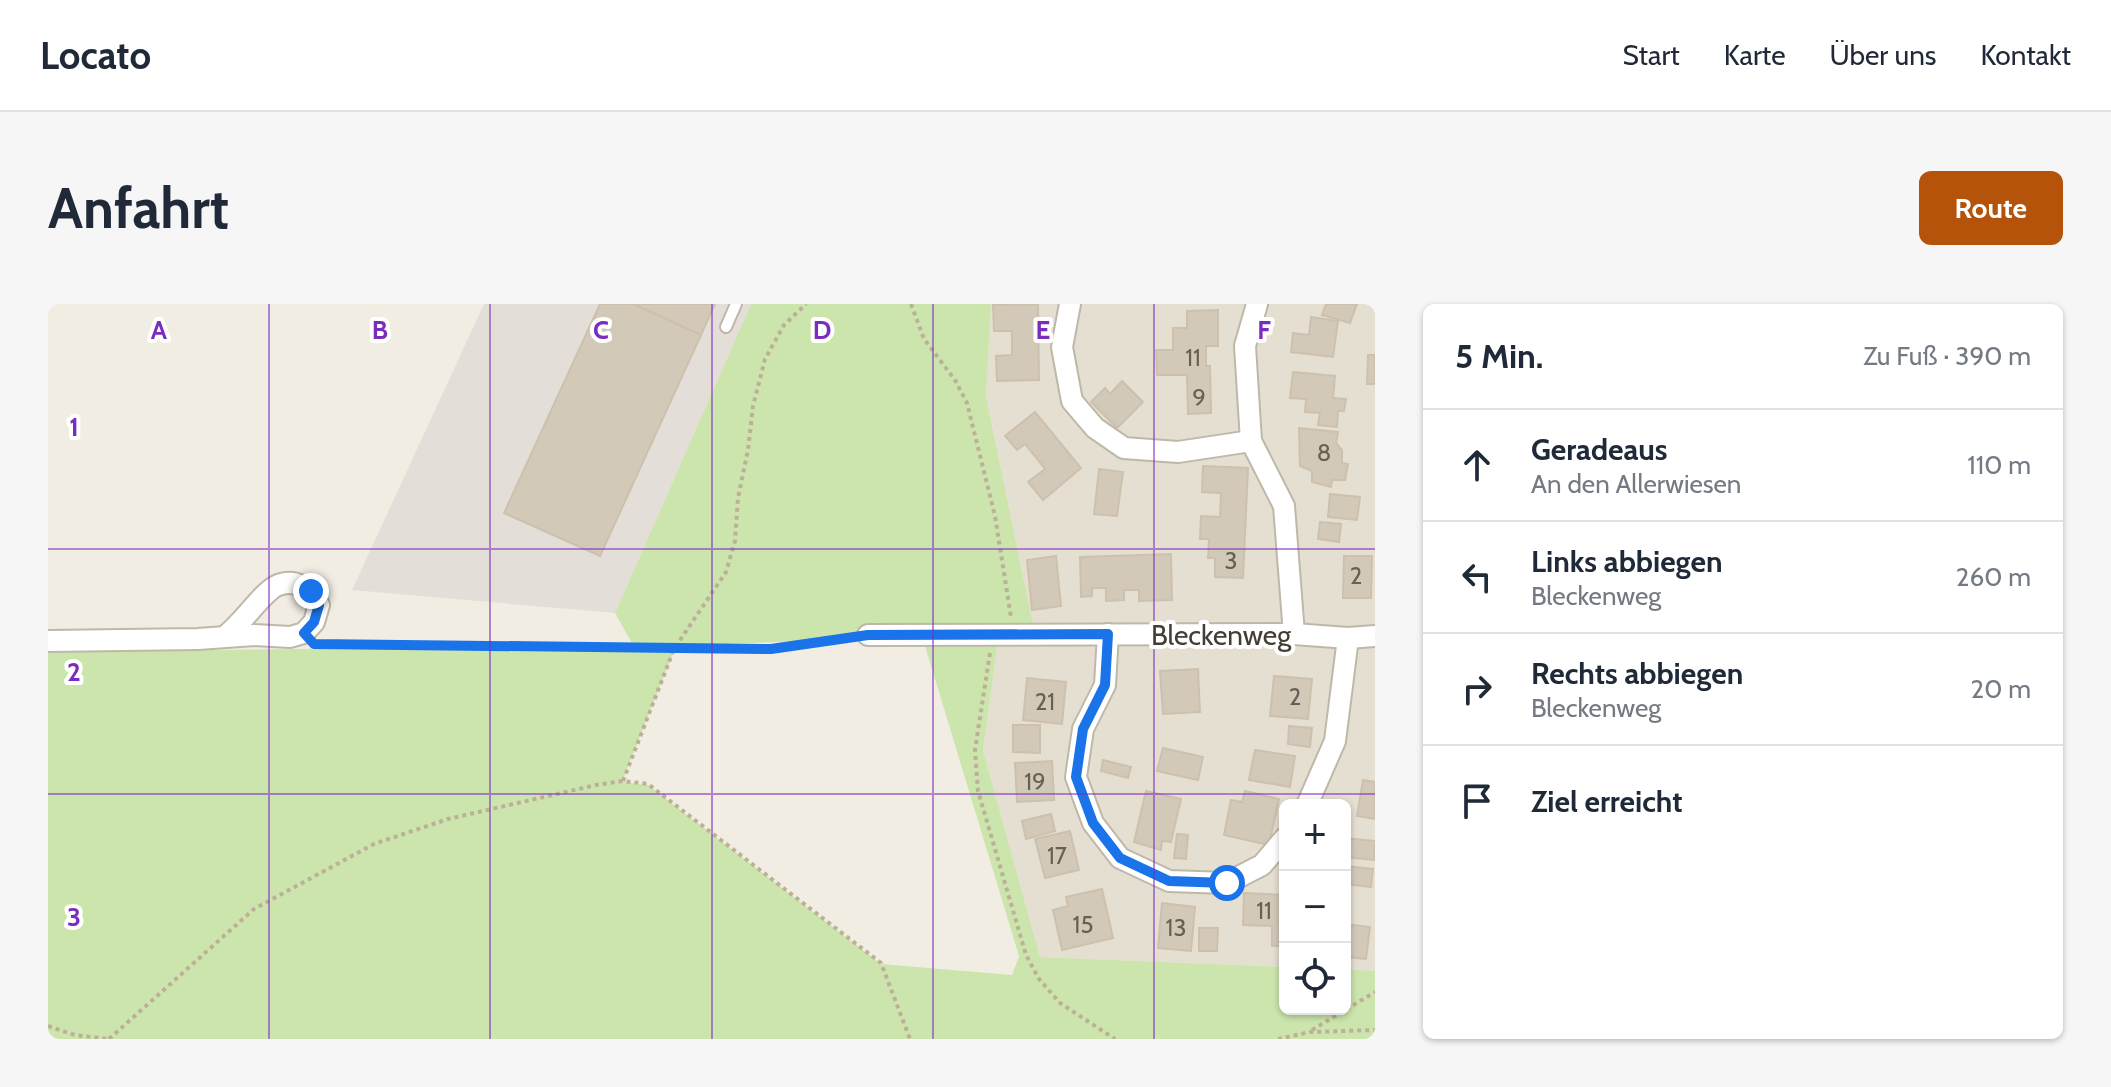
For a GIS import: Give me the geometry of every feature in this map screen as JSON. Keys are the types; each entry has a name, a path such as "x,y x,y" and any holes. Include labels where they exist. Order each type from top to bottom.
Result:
{"street":[{"path":"1070,304 1062,347 1072,401 1095,428 1124,448 1178,452 1251,441"},
{"path":"1257,304 1245,346 1251,441 1284,506 1294,634"},
{"path":"48,641 198,639 254,635 309,639 319,605 311,591 295,583 277,586 237,628 224,637"},
{"path":"1108,634 1105,685 1083,729 1076,777 1093,823 1120,858 1169,881 1227,883 1262,865 1279,845"},
{"name":"Bleckenweg","path":"868,635 1375,636"},
{"path":"1310,799 1335,741 1348,638"}],"lane":[{"path":"726,327 736,304"}],"path":[{"path":"623,781 674,649 726,572 735,541 738,498 753,406 765,359 784,325 806,304"},
{"path":"911,304 924,339 955,380 967,403 995,516 1015,635"},
{"path":"309,639 771,649 868,635"},
{"path":"993,635 975,750 978,791 1026,955 1039,979 1060,1003 1115,1039"},
{"path":"48,1026 75,1035 109,1039 254,909 374,844 448,819 623,781 648,784 881,963 910,1039"},
{"path":"1310,1032 1375,992"},
{"path":"1278,1039 1310,1032 1375,1030"}],"shaded area":[{"path":"484,304 751,304 615,613 352,590"},
{"path":"991,304 1375,304 1375,971 1351,969 1351,799 1279,799 1279,967 1040,957 983,750 999,634 1035,634 986,395"}],"green space":[{"path":"751,304 991,304 986,396 1035,634 999,634 983,750 1040,957 1279,967 1279,1015 1351,1015 1351,969 1375,971 1375,1039 48,1039 48,652 633,645 615,613","holes":["922,636 1019,956 1012,975 881,964 648,785 622,782 676,646"]}],"building":[{"path":"600,304 633,304 701,335 600,556 504,513"},
{"path":"634,304 715,304 701,335"},
{"path":"1038,304 1039,380 997,381 996,356 1012,355 1012,331 994,331 993,305"},
{"path":"1326,304 1357,304 1350,323 1322,315"},
{"path":"1218,310 1218,346 1206,346 1206,366 1210,366 1211,413 1188,414 1187,375 1157,375 1156,350 1173,350 1173,328 1187,328 1187,311"},
{"path":"1311,317 1338,321 1333,357 1291,352 1293,333 1309,335"},
{"path":"1368,355 1375,355 1375,384 1367,384"},
{"path":"1293,372 1335,376 1333,398 1346,399 1344,411 1338,411 1337,427 1318,425 1320,413 1305,412 1306,399 1290,398"},
{"path":"1122,381 1143,402 1117,428 1091,402 1105,388 1110,394"},
{"path":"1035,412 1081,468 1043,500 1028,482 1045,469 1025,444 1017,450 1005,436"},
{"path":"1299,428 1338,432 1336,443 1342,450 1342,463 1348,464 1345,480 1332,480 1331,487 1312,482 1312,471 1300,466"},
{"path":"1203,466 1248,468 1243,578 1215,577 1215,558 1208,558 1209,539 1200,539 1201,516 1220,517 1221,493 1202,492"},
{"path":"1099,469 1123,472 1117,516 1094,514"},
{"path":"1330,494 1360,497 1357,520 1328,517"},
{"path":"1320,522 1341,524 1339,542 1318,539"},
{"path":"1171,554 1172,600 1139,601 1139,590 1124,590 1124,600 1106,601 1106,588 1092,588 1092,596 1081,597 1080,557"},
{"path":"1056,556 1061,606 1032,610 1027,560"},
{"path":"1344,556 1372,556 1371,598 1343,598"},
{"path":"1198,669 1200,712 1163,714 1160,671"},
{"path":"1274,676 1312,679 1308,719 1270,716"},
{"path":"1027,678 1066,682 1062,724 1023,720"},
{"path":"1013,725 1040,725 1040,753 1013,752"},
{"path":"1289,726 1312,728 1310,747 1288,744"},
{"path":"1163,748 1203,757 1198,780 1157,771"},
{"path":"1255,750 1295,756 1290,787 1249,780"},
{"path":"1103,760 1131,767 1128,778 1101,771"},
{"path":"1052,761 1054,800 1017,802 1015,763"},
{"path":"1363,780 1375,782 1375,819 1357,816"},
{"path":"1146,791 1181,799 1171,842 1162,841 1161,850 1134,842"},
{"path":"1245,791 1279,799 1269,845 1224,835 1231,800 1242,802"},
{"path":"1051,814 1055,831 1026,839 1022,821"},
{"path":"1070,831 1079,870 1045,878 1035,839"},
{"path":"1177,834 1188,835 1186,859 1174,858"},
{"path":"1351,839 1375,841 1374,860 1351,858"},
{"path":"1351,867 1373,869 1371,887 1351,885"},
{"path":"1102,889 1113,938 1062,950 1053,910 1068,906 1066,897"},
{"path":"1244,893 1279,895 1279,946 1272,946 1272,926 1243,925"},
{"path":"1162,903 1195,907 1191,951 1158,948"},
{"path":"1351,925 1370,927 1366,959 1351,958"},
{"path":"1199,928 1218,928 1217,951 1199,951"}],"route":[{"path":"311,591 319,605 314,622 304,633 314,644 771,649 868,635 1108,634 1105,685 1083,729 1076,777 1093,823 1120,858 1169,881 1227,883"}]}
